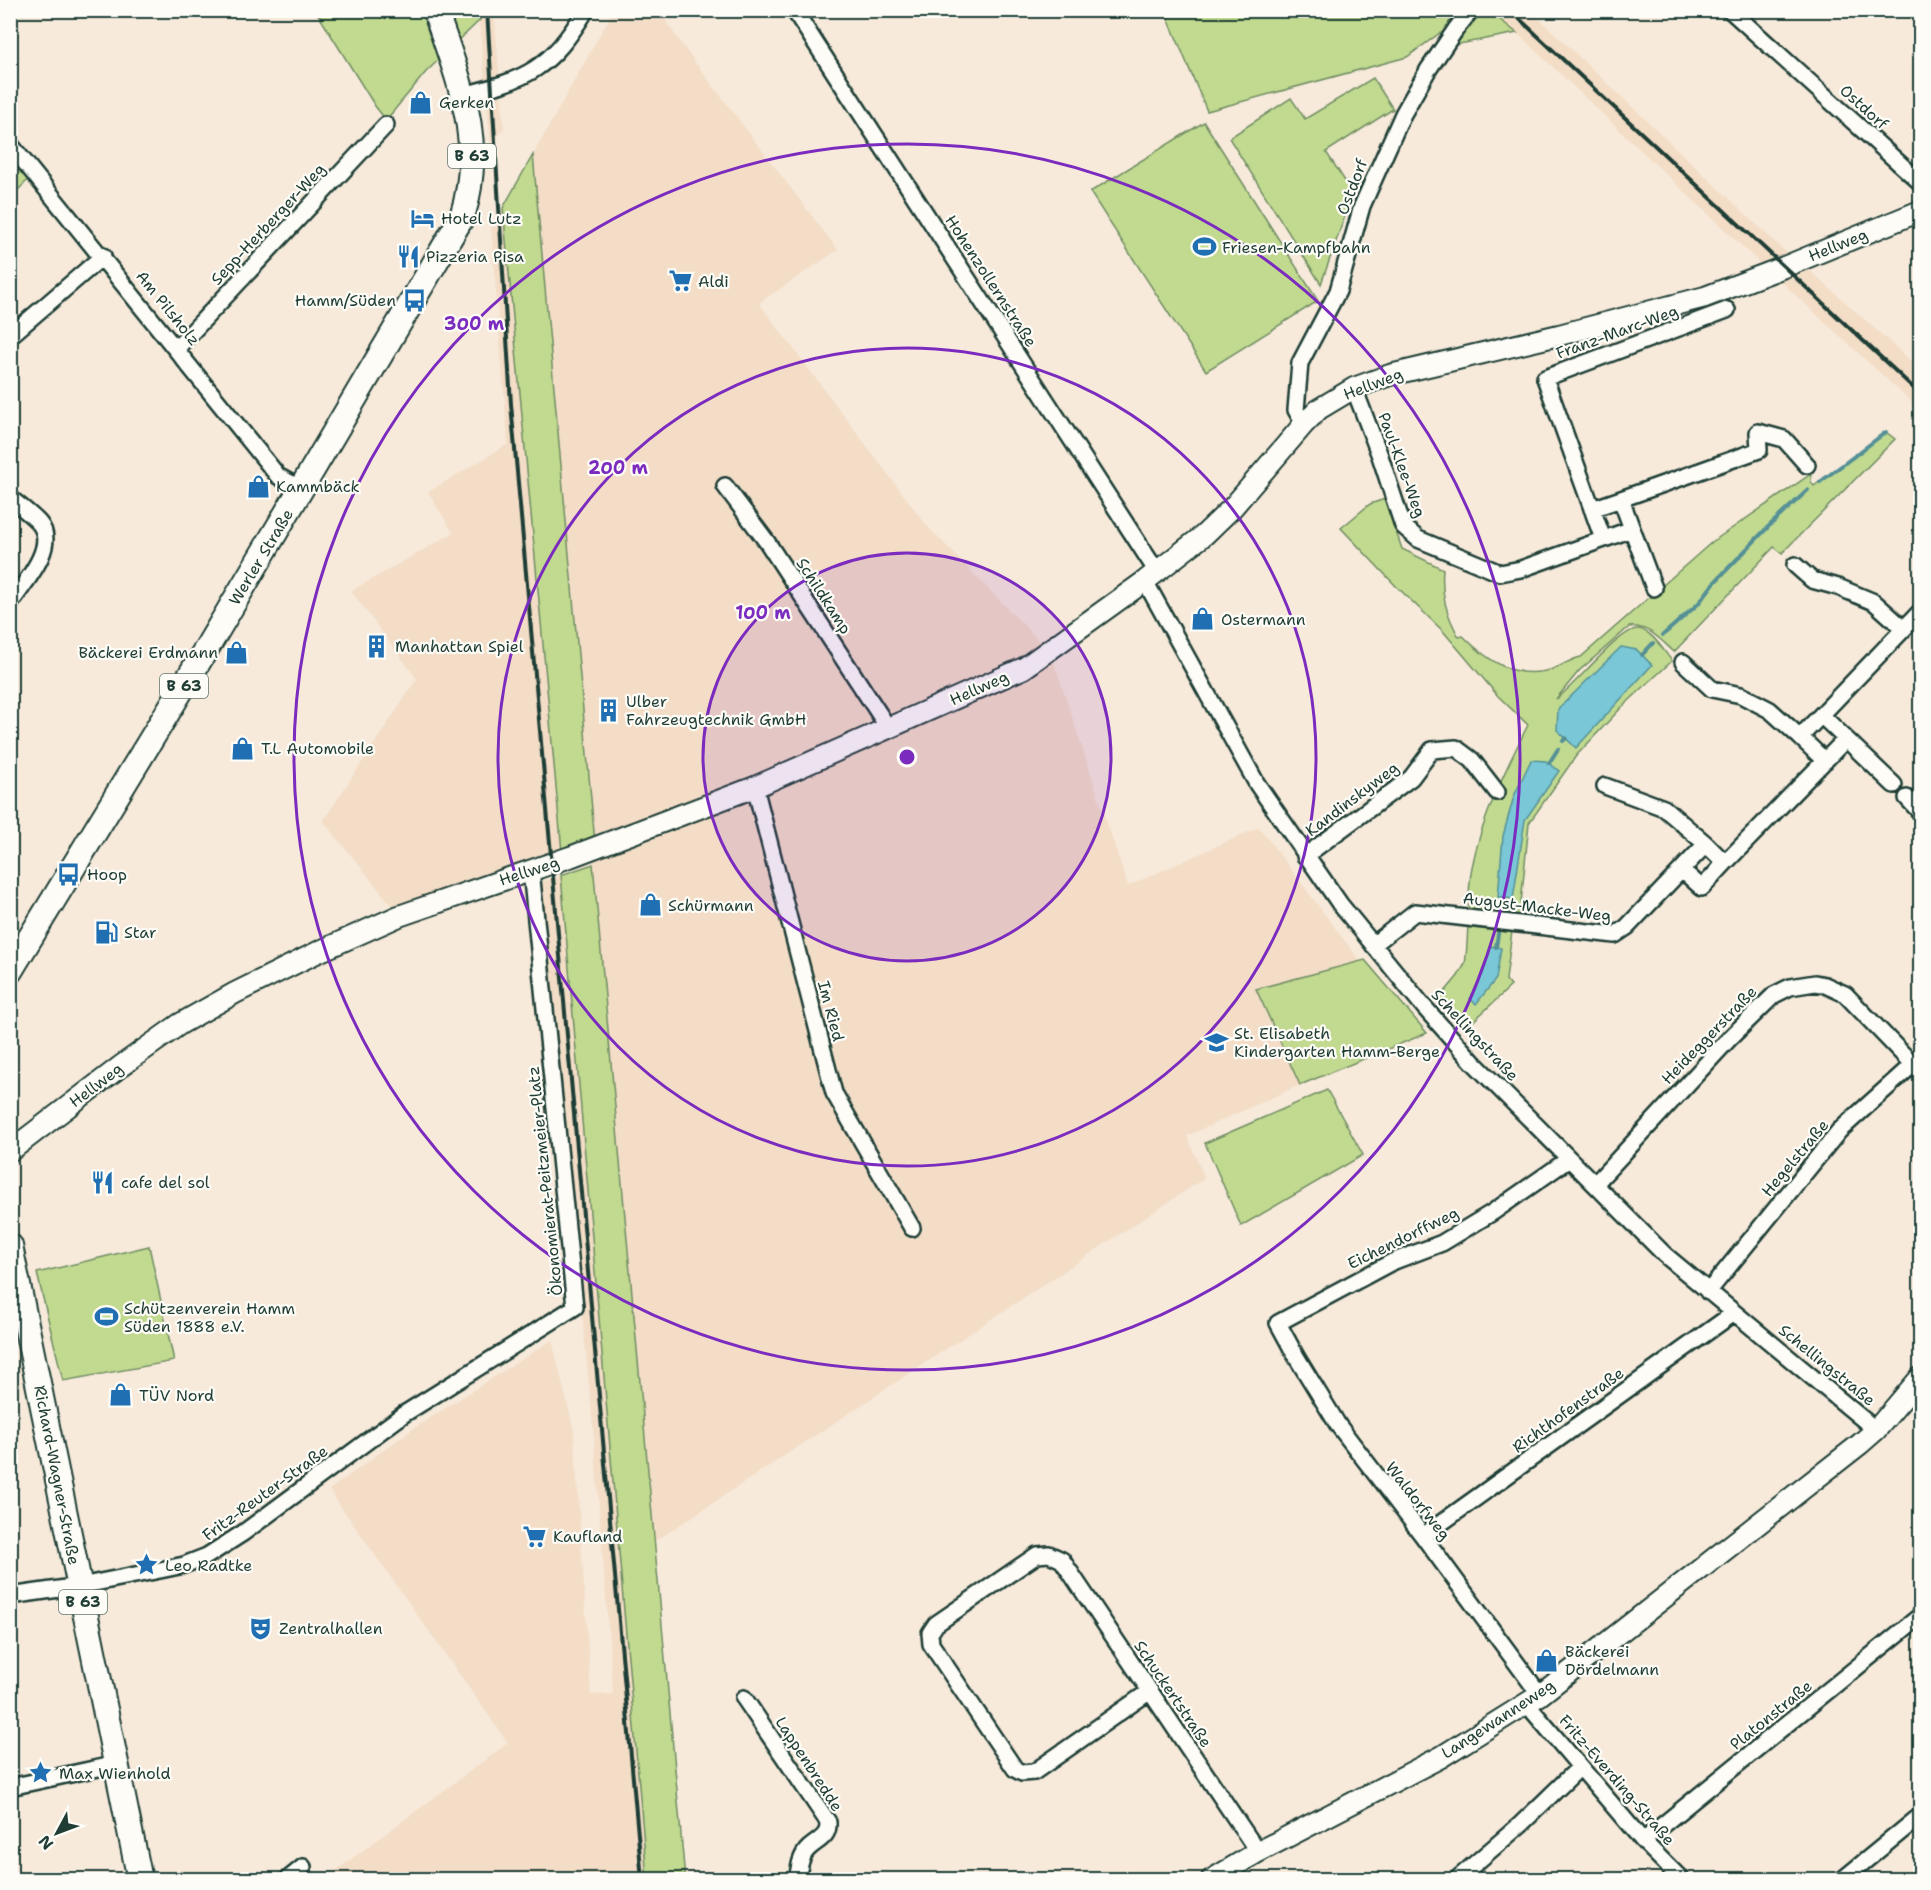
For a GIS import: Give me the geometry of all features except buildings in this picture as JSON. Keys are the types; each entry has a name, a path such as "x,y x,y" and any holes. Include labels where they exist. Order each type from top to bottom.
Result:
{"main road":[{"name":"Werler Straße","path":"10,971 208,646 462,217 471,185 470,121 435,10"},
{"name":"Richard-Wagner-Straße","path":"10,1246 140,1880"}],"street":[{"path":"463,95 509,83 538,68 563,45 586,10"},
{"name":"Hohenzollernstraße","path":"794,10 1151,577"},
{"name":"Ostdorf","path":"1304,424 1296,410 1300,363 1338,291 1362,206 1408,105 1433,62 1471,10"},
{"name":"Ostdorf","path":"1730,10 1920,182"},
{"name":"Sepp-Herberger-Weg","path":"177,348 386,124"},
{"name":"Am Pilsholz","path":"10,144 279,476 301,489"},
{"name":"Hellweg","path":"10,1151 180,1024 235,993 399,916 570,857 755,787 1024,668 1151,577 1204,535 1232,508 1319,409 1354,388 1390,375 1705,297 1920,211"},
{"path":"10,336 103,256"},
{"name":"Franz-Marc-Weg","path":"1603,539 1545,378 1727,310"},
{"name":"Paul-Klee-Weg","path":"1354,388 1403,526 1418,539 1500,573 1521,569 1632,529"},
{"path":"1592,509 1759,450 1758,432 1784,439 1807,465"},
{"name":"Schildkamp","path":"725,486 767,542 889,729"},
{"path":"10,498 40,524 45,538 44,552 10,604"},
{"path":"1621,499 1654,588"},
{"path":"1795,565 1812,580 1838,587 1874,602 1904,628"},
{"name":"Schellingstraße","path":"1151,577 1257,784 1305,856 1373,945 1445,1032 1665,1255 1876,1430"},
{"path":"1800,737 1920,612"},
{"path":"1683,662 1712,689 1741,695 1770,710 1825,761"},
{"path":"1821,715 1894,784"},
{"path":"1682,870 1702,888 1846,740"},
{"name":"Kandinskyweg","path":"1305,856 1411,778 1432,750 1456,748 1472,760 1497,792"},
{"path":"1605,786 1664,808 1725,863"},
{"name":"Im Ried","path":"755,787 834,1093 912,1228"},
{"path":"1907,798 1920,812"},
{"name":"August-Macke-Weg","path":"1373,945 1415,912 1616,935 1627,927 1706,844"},
{"name":"Ökonomierat-Peitzmeier-Platz","path":"361,1446 404,1414 575,1307 531,870"},
{"name":"Heideggerstraße","path":"1595,1184 1730,1038 1774,994 1790,987 1815,983 1845,994 1918,1065"},
{"name":"Hegelstraße","path":"1708,1292 1839,1131 1918,1065"},
{"name":"Eichendorffweg","path":"1278,1323 1392,1262 1442,1243 1493,1212 1569,1159"},
{"name":"Richthofenstraße","path":"1423,1536 1734,1313"},
{"name":"Waldorfweg","path":"1278,1323 1338,1425 1423,1536 1533,1699"},
{"name":"Langewanneweg","path":"1211,1880 1258,1852 1441,1757 1533,1699 1876,1430 1920,1378"},
{"name":"Fritz-Reuter-Straße","path":"10,1596 80,1586 184,1565 207,1556 243,1533 361,1446"},
{"name":"Schuckertstraße","path":"1150,1691 1030,1773 1018,1772 931,1644 930,1633 936,1624 1037,1555 1048,1554 1058,1557 1066,1564 1258,1852"},
{"name":"Platonstraße","path":"1643,1841 1920,1616"},
{"name":"Lappenbredde","path":"744,1698 828,1822 826,1835 809,1848 803,1856 798,1880"},
{"name":"Fritz-Everding-Straße","path":"1533,1699 1580,1767 1673,1877"},
{"path":"10,1787 117,1764"},
{"path":"1456,1880 1521,1824 1580,1767"},
{"path":"1842,1880 1920,1816"},
{"path":"287,1880 303,1867"}],"shaded area":[{"path":"478,11 494,11 504,128 491,147"},
{"path":"613,11 659,11 685,49 838,250 759,303 928,527 1051,653 1128,886 1259,827 1360,961 1256,989 1300,1085 1187,1136 1205,1178 654,1542 593,864 595,843 533,155"},
{"path":"1489,11 1531,11 1790,256 1764,267 1517,33"},
{"path":"503,208 562,852 398,913 323,821 417,679 351,591 453,533 428,492 508,444 491,228"},
{"path":"1799,261 1920,369 1920,410 1778,279"},
{"path":"561,875 647,1879 323,1880 508,1743 329,1490 414,1428 552,1340 574,1431 591,1695 613,1694 593,1426 540,882"}],"green space":[{"path":"316,11 478,11 480,20 426,72 386,120"},
{"path":"1165,11 1489,11 1517,33 1454,45 1440,33 1407,57 1207,111"},
{"path":"1373,78 1393,109 1326,152 1353,193 1321,284 1229,138 1291,98 1305,119"},
{"name":"Friesen-Kampfbahn","path":"1204,122 1318,301 1206,371 1090,192"},
{"path":"533,155 595,843 562,852 503,208"},
{"path":"11,158 28,180 10,197"},
{"path":"1886,432 1895,439 1782,553 1774,547 1674,652 1649,631 1643,628 1629,627 1579,671 1556,699 1609,647 1631,631 1639,629 1649,634 1672,661 1620,709 1576,756 1529,823 1519,923 1513,923 1506,980 1511,986 1465,1029 1438,1000 1465,964 1470,879 1476,849 1495,794 1528,725 1498,696 1443,631 1341,528 1370,504 1385,499 1402,549 1443,569 1445,604 1459,637 1463,636 1482,653 1502,666 1513,670 1537,672 1554,669 1581,657 1712,542 1811,474 1811,482 1814,486"},
{"path":"593,864 685,1879 647,1879 561,875"},
{"path":"1365,960 1427,1033 1300,1085 1256,989"},
{"path":"1327,1090 1363,1155 1241,1226 1205,1143"},
{"name":"Schützenverein Hamm Süden 1888 e.V.","path":"149,1246 174,1361 63,1381 37,1273"}],"water":[{"path":"1621,647 1637,650 1652,665 1576,748 1557,730 1558,709"},
{"path":"1531,760 1546,761 1559,771 1525,820 1513,899 1498,897 1503,836 1514,796"},
{"path":"1491,946 1501,948 1496,979 1476,1004 1470,999 1483,974"}],"waterway":[{"path":"1820,482 1886,432"},
{"path":"1663,635 1698,604 1714,583 1768,527 1808,490"},
{"path":"1642,655 1653,643"},
{"path":"1563,741 1566,738"},
{"path":"1549,763 1558,749"},
{"path":"1501,915 1504,898"},
{"path":"1496,947 1499,928"}],"railway":[{"path":"487,10 511,404 642,1880"},
{"path":"1510,10 1920,394"}],"place":[{"name":"Gerken","path":"421,102"},
{"name":"Hotel Lutz","path":"423,218"},
{"name":"Friesen-Kampfbahn","path":"1204,247"},
{"name":"Pizzeria Pisa","path":"408,256"},
{"name":"Aldi","path":"680,281"},
{"name":"Hamm/Süden","path":"414,300"},
{"name":"Kammbäck","path":"258,486"},
{"name":"Ostermann","path":"1203,619"},
{"name":"Manhattan Spiel","path":"377,646"},
{"name":"Bäckerei Erdmann","path":"236,652"},
{"name":"Ulber Fahrzeugtechnik GmbH","path":"608,710"},
{"name":"T.L Automobile","path":"243,748"},
{"name":"Hoop","path":"69,874"},
{"name":"Schürmann","path":"650,905"},
{"name":"Star","path":"106,932"},
{"name":"St. Elisabeth Kindergarten Hamm-Berge","path":"1216,1042"},
{"name":"cafe del sol","path":"103,1182"},
{"name":"Schützenverein Hamm Süden 1888 e.V.","path":"106,1317"},
{"name":"TÜV Nord","path":"121,1395"},
{"name":"Kaufland","path":"535,1536"},
{"name":"Leo Radtke","path":"147,1565"},
{"name":"Zentralhallen","path":"261,1628"},
{"name":"Bäckerei Dördelmann","path":"1547,1660"},
{"name":"Max Wienhold","path":"41,1773"}]}
